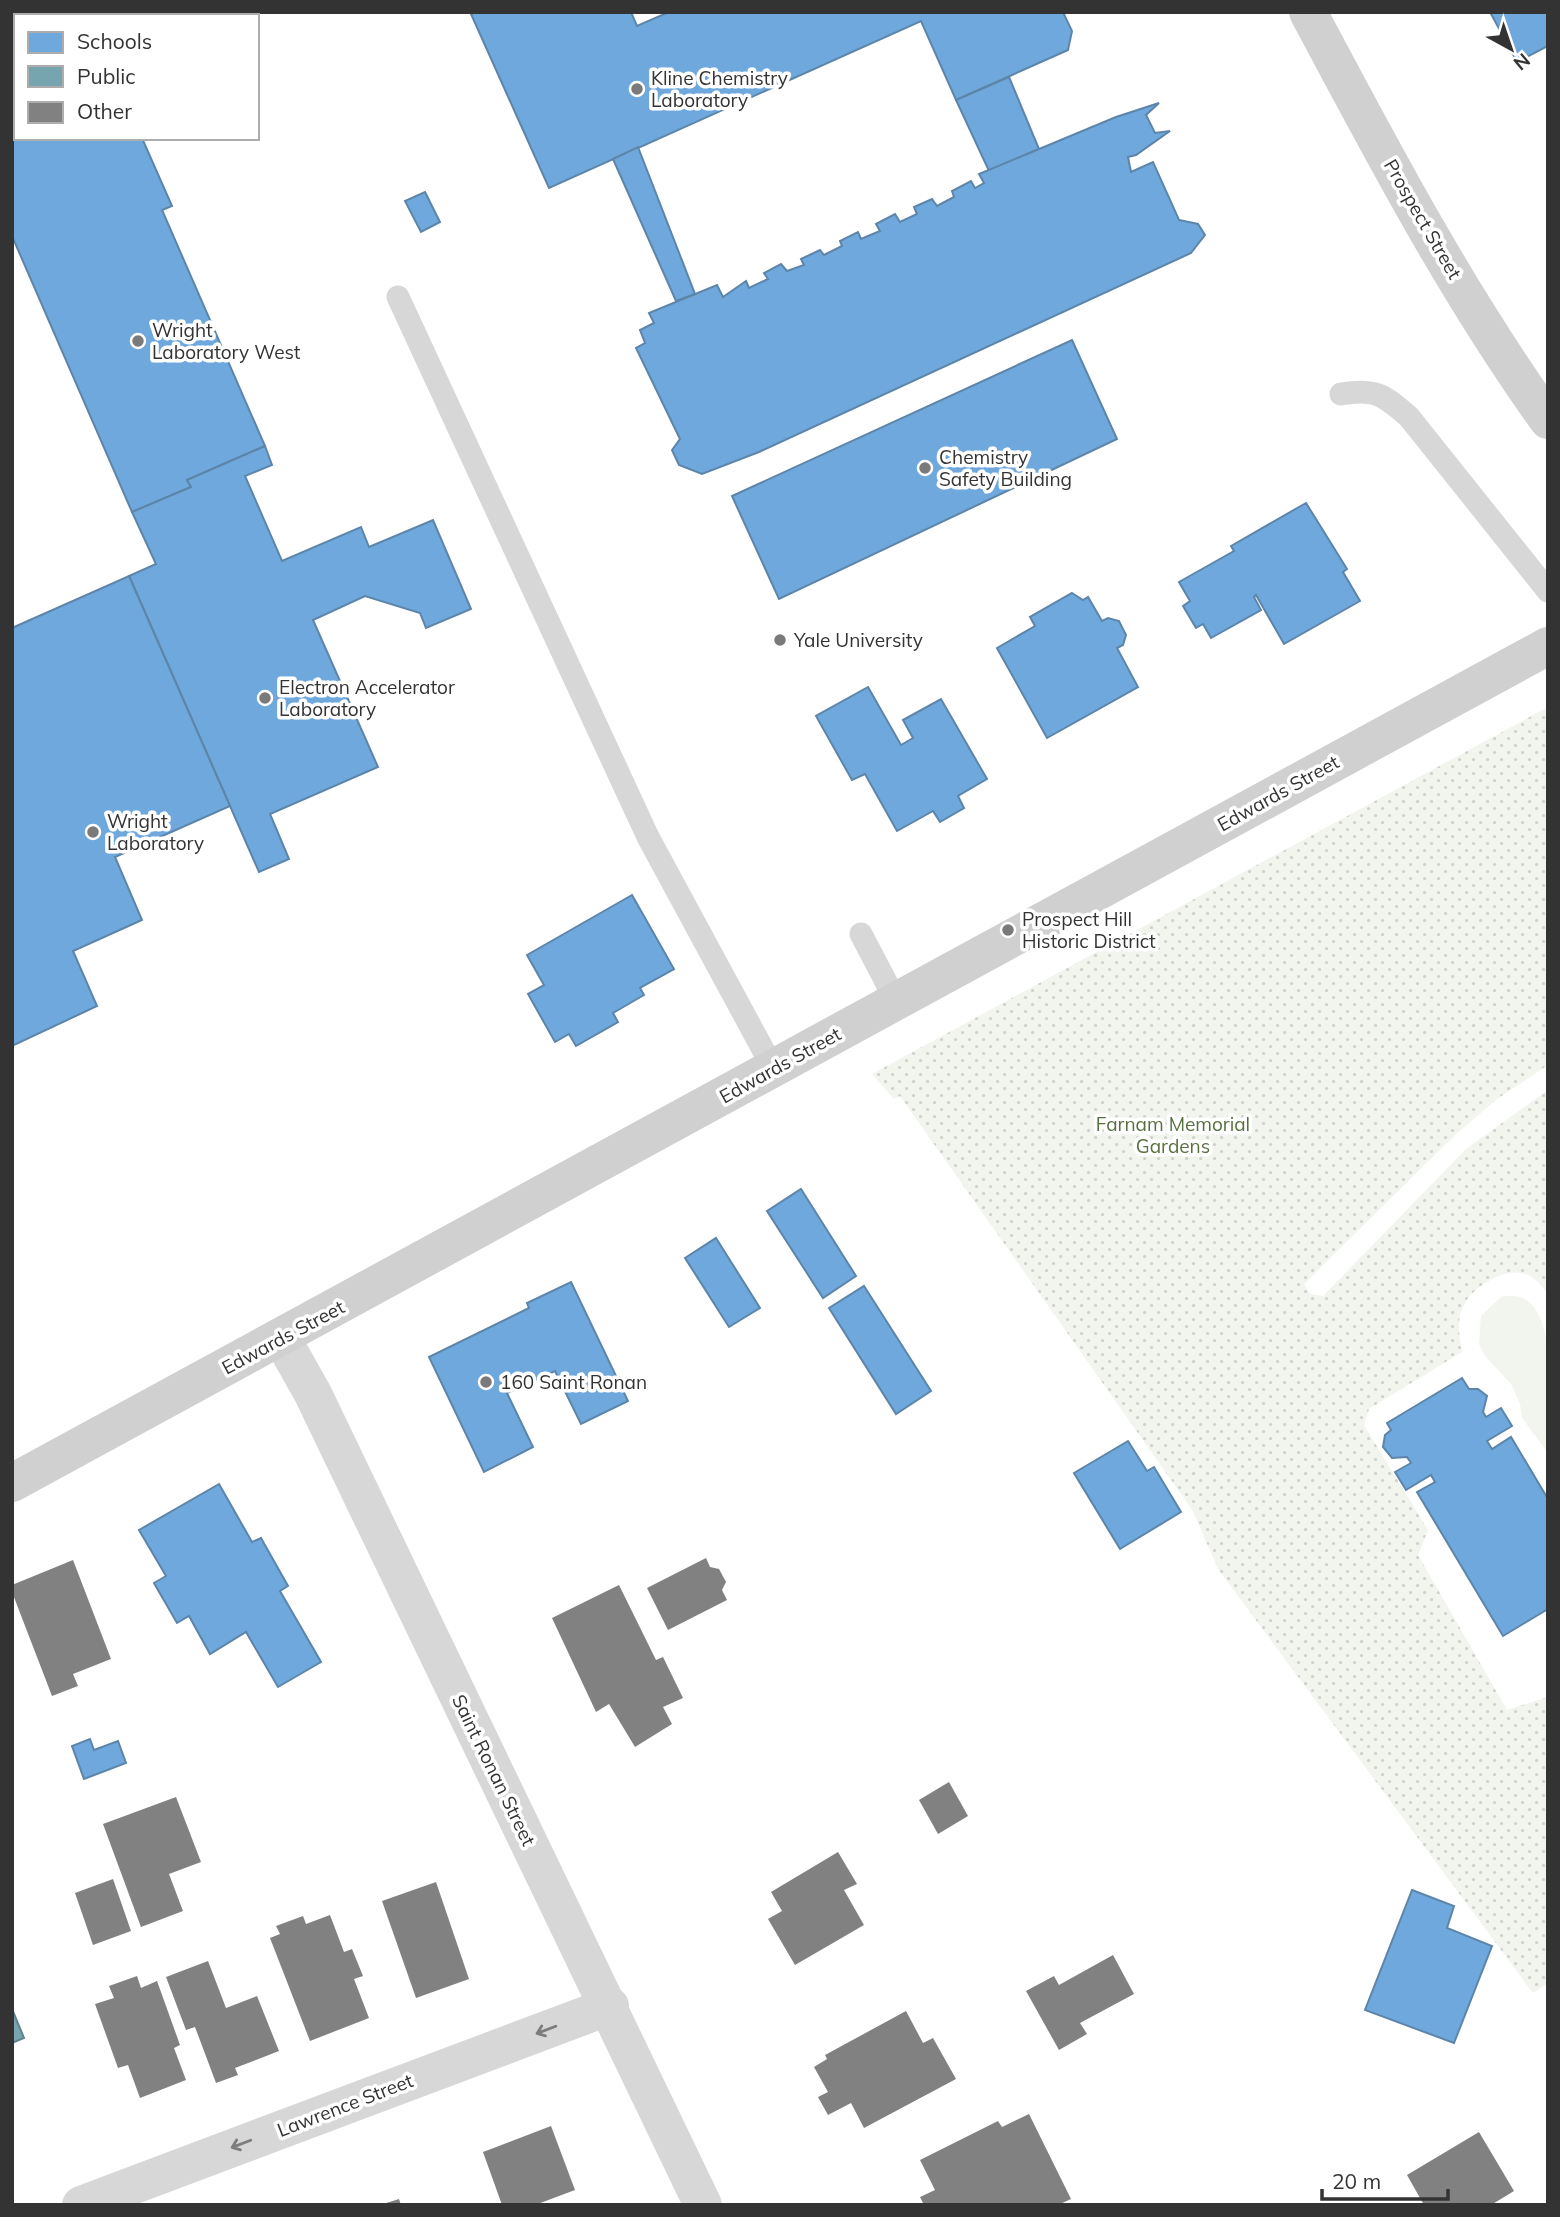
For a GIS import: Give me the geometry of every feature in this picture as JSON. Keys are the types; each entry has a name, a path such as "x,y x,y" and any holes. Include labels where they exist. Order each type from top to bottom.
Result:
{"main road":[{"name":"Prospect Street","path":"1308,12 1402,187 1492,338 1548,420"},
{"name":"Edwards Street","path":"12,1483 1548,646"}],"street":[{"name":"Saint Ronan Street","path":"281,1337 313,1394 610,2006 703,2205"},
{"name":"Lawrence Street","path":"81,2205 610,2006"}],"lane":[{"path":"398,297 648,837 774,1068"},
{"path":"1341,394 1364,390 1387,398 1409,417 1548,591"},
{"path":"861,934 897,1001"}],"green space":[{"name":"Farnam Memorial Gardens","path":"1548,707 1548,1065 1497,1099 1455,1135 1304,1284 1310,1294 1323,1296 1466,1149 1548,1090 1548,1293 1524,1273 1504,1274 1485,1283 1470,1296 1460,1314 1462,1352 1369,1409 1364,1425 1428,1530 1418,1555 1507,1710 1548,1697 1548,1983 1533,1993 1218,1569 1193,1511 900,1096 894,1099 872,1074"},
{"path":"1502,1296 1519,1297 1528,1301 1538,1313 1544,1330 1550,1372 1548,1453 1522,1418 1520,1404 1511,1384 1485,1356 1479,1344 1481,1316"}],"building: Schools":[{"path":"12,12 40,12 14,14 12,19"},
{"name":"Kline Chemistry Laboratory","path":"631,12 637,26 669,12 1063,12 1072,31 1068,50 956,100 921,21 549,188 471,14"},
{"path":"1490,12 1548,12 1548,46 1517,62"},
{"name":"Wright Laboratory West","path":"12,55 14,140 143,140 172,206 162,210 265,446 187,480 191,487 132,512 12,236"},
{"path":"1009,77 1039,149 989,171 956,100"},
{"path":"1159,103 1146,115 1155,133 1170,131 1136,155 1128,157 1131,172 1153,162 1179,220 1198,224 1205,235 1191,253 759,452 702,474 679,465 672,450 680,439 636,348 645,343 640,330 654,323 649,313 717,285 723,297 746,281 749,288 768,279 764,273 781,264 787,271 804,265 801,259 820,250 824,255 842,246 840,241 858,232 861,239 880,231 876,224 895,214 900,222 917,214 914,207 932,199 937,206 954,197 952,191 971,181 975,188 984,183 979,174 1116,117"},
{"path":"638,147 695,294 676,301 613,159"},
{"path":"425,192 440,222 421,232 405,201"},
{"name":"Chemistry Safety Building","path":"1072,340 1117,439 779,599 732,496"},
{"name":"Electron Accelerator Laboratory","path":"265,446 272,465 245,476 282,561 361,527 369,547 433,520 471,609 426,628 420,613 365,596 313,620 378,767 270,814 289,859 259,872 129,576 156,564 132,512 191,487 187,480"},
{"path":"1306,503 1347,569 1343,572 1360,601 1284,644 1256,595 1254,597 1261,610 1211,638 1203,624 1196,628 1183,606 1190,601 1179,582 1234,551 1231,546"},
{"name":"Wright Laboratory","path":"129,576 230,806 115,857 142,920 73,951 97,1006 12,1046 12,628"},
{"path":"1072,593 1083,600 1088,597 1102,621 1108,618 1119,621 1126,635 1123,645 1117,648 1138,687 1047,738 997,648 1035,626 1030,617"},
{"path":"868,687 901,745 913,738 903,720 941,699 987,779 958,796 964,808 940,822 933,811 897,831 865,774 852,780 816,716"},
{"path":"632,895 674,969 640,988 644,995 613,1013 618,1022 576,1046 569,1034 555,1042 528,994 544,985 527,955"},
{"path":"801,1189 856,1276 823,1298 767,1211"},
{"path":"716,1238 760,1308 729,1327 685,1258"},
{"name":"160 Saint Ronan","path":"571,1282 628,1401 581,1424 555,1371 507,1393 533,1447 484,1472 429,1357 529,1308 527,1303"},
{"path":"864,1286 931,1391 896,1414 829,1308"},
{"path":"1462,1378 1469,1389 1478,1389 1487,1396 1483,1412 1486,1417 1501,1408 1512,1426 1487,1441 1492,1449 1511,1437 1548,1499 1548,1609 1503,1636 1417,1492 1435,1482 1431,1475 1406,1490 1395,1472 1411,1463 1407,1457 1392,1458 1383,1447 1385,1435 1391,1430 1387,1423"},
{"path":"1128,1441 1147,1471 1154,1467 1181,1512 1120,1549 1074,1473"},
{"path":"219,1484 252,1542 261,1538 288,1586 280,1591 321,1662 278,1687 246,1632 210,1654 189,1616 177,1623 154,1583 166,1576 139,1530"},
{"path":"90,1739 94,1750 118,1741 126,1763 84,1779 72,1746"},
{"path":"1412,1890 1454,1906 1447,1928 1492,1946 1454,2043 1365,2010"}],"building: Public":[{"path":"12,2009 24,2038 12,2043"}],"building: Other":[{"path":"706,1558 710,1567 719,1569 726,1582 722,1590 727,1600 668,1630 647,1588"},
{"path":"73,1560 111,1659 73,1674 78,1686 52,1696 12,1592 12,1585"},
{"path":"619,1585 656,1660 663,1657 683,1698 663,1707 672,1724 635,1747 609,1704 596,1712 552,1618"},
{"path":"949,1782 968,1816 938,1834 919,1800"},
{"path":"176,1797 201,1862 169,1874 183,1911 141,1927 103,1824"},
{"path":"838,1852 857,1884 844,1890 864,1925 795,1965 768,1919 782,1911 771,1892"},
{"path":"113,1879 131,1931 93,1945 75,1893"},
{"path":"436,1882 469,1979 416,1998 382,1901"},
{"path":"330,1915 344,1952 352,1949 363,1976 354,1979 369,2018 310,2041 270,1938 280,1934 276,1926 303,1916 306,1924"},
{"path":"1113,1955 1134,1994 1080,2023 1087,2034 1059,2050 1026,1991 1054,1976 1059,1985"},
{"path":"208,1961 226,2008 257,1996 279,2051 235,2068 238,2075 216,2083 195,2027 186,2030 166,1977"},
{"path":"137,1976 141,1988 157,1981 180,2045 174,2048 186,2080 140,2098 128,2065 118,2068 95,2004 114,1998 109,1986"},
{"path":"906,2011 923,2043 933,2038 956,2079 864,2128 851,2103 828,2115 818,2097 828,2092 814,2067 827,2059 825,2055"},
{"path":"1029,2114 1071,2199 1058,2205 924,2205 920,2197 935,2190 920,2160 998,2121 1002,2127"},
{"path":"551,2126 575,2190 535,2205 502,2205 483,2152"},
{"path":"1479,2132 1514,2191 1491,2205 1424,2205 1407,2175"},
{"path":"399,2199 401,2205 383,2205 383,2204"}],"place":[{"name":"Kline Chemistry Laboratory","path":"637,89"},
{"name":"Wright Laboratory West","path":"138,341"},
{"name":"Chemistry Safety Building","path":"925,468"},
{"name":"Yale University","path":"780,640"},
{"name":"Electron Accelerator Laboratory","path":"265,698"},
{"name":"Wright Laboratory","path":"93,832"},
{"name":"Prospect Hill Historic District","path":"1008,930"},
{"name":"160 Saint Ronan","path":"486,1382"}]}
